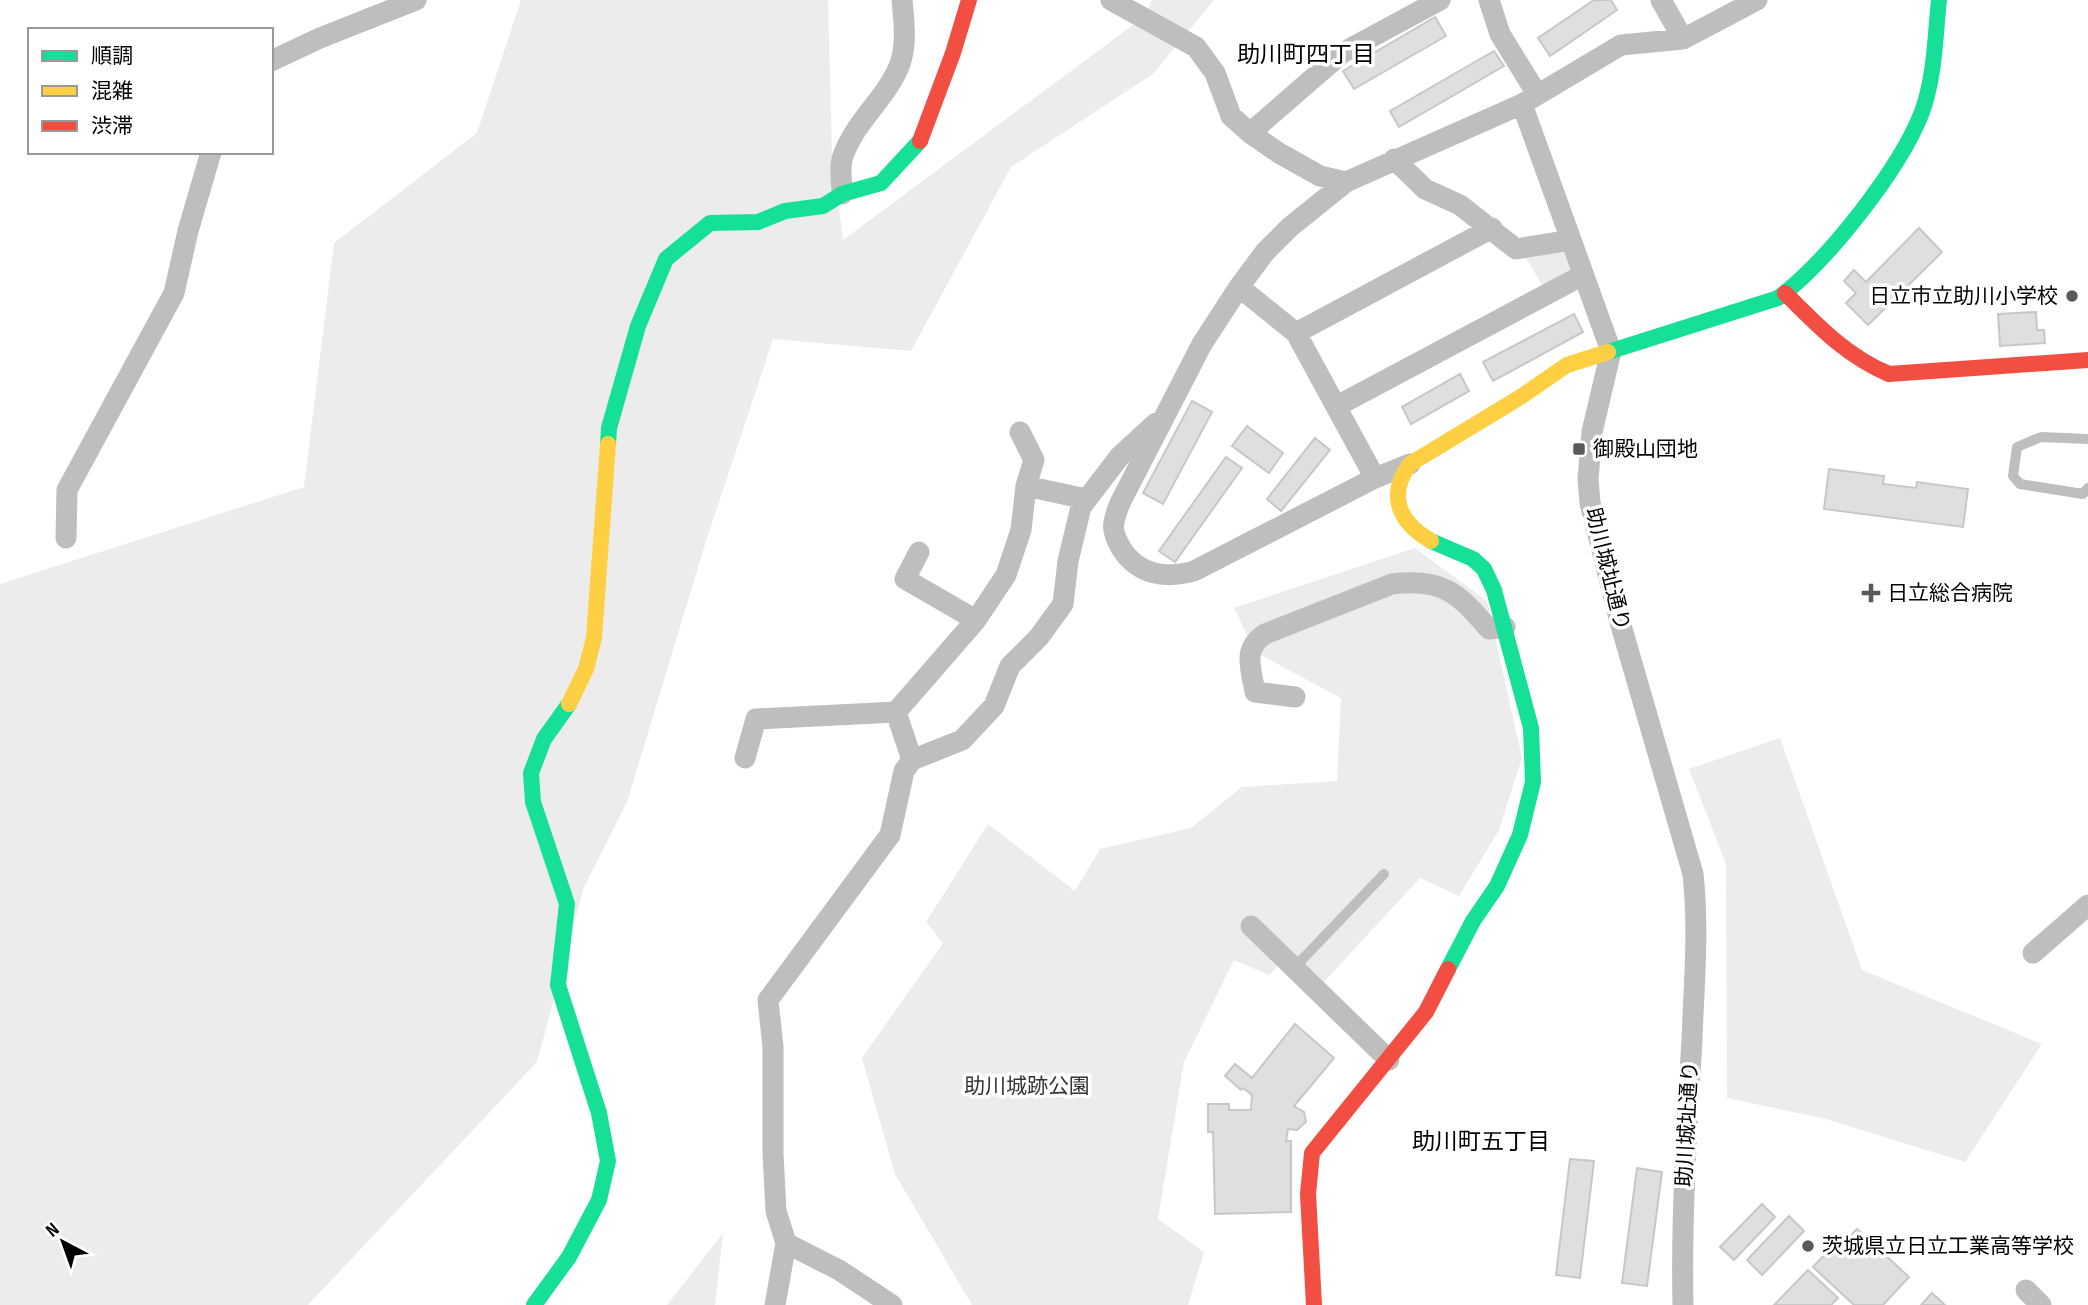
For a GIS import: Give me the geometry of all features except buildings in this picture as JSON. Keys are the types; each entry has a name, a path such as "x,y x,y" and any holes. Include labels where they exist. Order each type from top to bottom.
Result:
{"street":[{"path":"273,60 320,38 416,0"},
{"path":"842,194 841,158 861,120 884,91 900,64 905,34 902,0"},
{"path":"534,1305 569,1257 599,1200 608,1161 599,1113 558,985 568,904 533,802 531,773 544,739 574,696 586,669 594,638 609,428 638,326 666,259 710,223 758,222 785,211 823,206 842,194 881,183 920,140 953,53 969,0"},
{"path":"1111,0 1196,47 1215,73 1231,116 1250,133 1320,176 1346,182"},
{"path":"1250,133 1342,53 1440,0"},
{"path":"1489,0 1500,34 1530,99 1571,240 1611,351"},
{"path":"1661,0 1683,39"},
{"path":"1757,0 1683,39 1621,45 1530,99 1346,182 1290,226 1265,252 1202,344 1121,501 1113,524 1117,542 1127,557 1141,569 1158,575 1176,576 1194,571 1375,478 1410,464 1522,396 1552,373 1611,351 1767,302 1785,293 1870,198 1910,139 1922,110 1928,85 1939,0"},
{"path":"66,538 67,490 174,293 188,231 210,154"},
{"path":"1394,159 1424,189 1460,205 1516,249 1571,240"},
{"path":"1296,333 1492,228"},
{"path":"1337,406 1583,275"},
{"path":"1239,287 1296,333 1375,478"},
{"path":"1785,293 1853,357 1871,368 1889,374 2088,360"},
{"name":"助川城址通り","path":"1611,351 1592,432 1588,479 1590,503 1620,622 1693,874 1696,899 1696,949 1681,1232 1683,1305"},
{"path":"775,1305 786,1243 776,1211 773,1046 768,1000 890,835 904,771 912,760 962,740 994,706 1010,666 1039,637 1063,604 1068,561 1081,507 1127,449 1166,415"},
{"path":"745,758 756,719 896,712 976,620 1006,575 1021,530 1026,486 1034,460 1020,432"},
{"path":"1314,1305 1308,1194 1312,1153 1426,1012 1473,922 1497,887 1520,835 1533,782 1531,727 1494,590 1484,569 1473,559 1430,541 1415,531 1405,519 1399,507 1398,492 1401,476 1410,464"},
{"path":"1026,486 1086,499"},
{"path":"919,552 905,579 976,620"},
{"path":"1295,697 1255,692 1249,654 1255,641 1265,634 1392,584 1409,582 1446,588 1456,593 1489,629 1505,627"},
{"path":"896,712 912,760"},
{"path":"2033,953 2088,905"},
{"path":"1251,926 1389,1059"},
{"path":"786,1243 839,1270 892,1305"}],"lane":[{"path":"2088,439 2041,437 2017,447 2013,476 2020,484 2082,494 2088,488"},
{"path":"1294,968 1384,874"}],"green space":[{"path":"521,0 828,0 832,153 843,240 1145,16 1152,0 1214,0 1153,74 1011,167 911,351 773,339 706,541 627,802 584,887 537,1062 308,1305 0,1305 0,584 304,487 334,243 477,133"},
{"path":"1570,243 1581,274 1546,292 1522,251"},
{"name":"助川城跡公園","path":"1415,548 1487,601 1522,758 1499,830 1459,896 1420,878 1311,996 1280,964 1269,975 1234,960 1184,1062 1158,1219 1204,1252 1188,1305 972,1305 895,1174 862,1058 943,943 926,922 988,824 1075,891 1100,849 1191,828 1242,787 1337,781 1341,698 1255,652 1234,608"},
{"path":"1780,738 1862,970 2042,1044 1965,1162 1826,1119 1727,1098 1726,864 1689,769"},
{"path":"723,1233 715,1305 667,1305"}],"traffic: fast":[{"path":"1608,352 1778,298 1818,262 1880,186 1912,135 1930,85 1939,0"},
{"path":"608,444 609,428 638,326 666,259 710,223 758,222 785,211 823,206 842,194 881,183 920,141"},
{"path":"1431,541 1473,559 1484,569 1494,590 1531,728 1533,782 1520,835 1497,886 1473,921 1448,969"},
{"path":"534,1305 569,1257 599,1200 608,1161 599,1113 558,985 567,904 533,802 531,773 544,739 569,704"}],"traffic: slow":[{"path":"1431,541 1411,526 1400,508 1399,487 1410,464 1522,396 1567,365 1608,352"},
{"path":"569,704 586,669 594,638 608,444"}],"traffic: jam":[{"path":"920,141 953,53 969,0"},
{"path":"1785,293 1846,349 1889,374 2088,360"},
{"path":"1314,1305 1308,1194 1312,1153 1426,1012 1448,969"}],"place":[{"name":"日立市立助川小学校","path":"2072,296"},
{"name":"御殿山団地","path":"1579,449"},
{"name":"日立総合病院","path":"1871,593"},
{"name":"茨城県立日立工業高等学校","path":"1808,1246"}],"district":[{"name":"助川町四丁目","path":"1306,54"},
{"name":"助川町五丁目","path":"1481,1141"}]}
